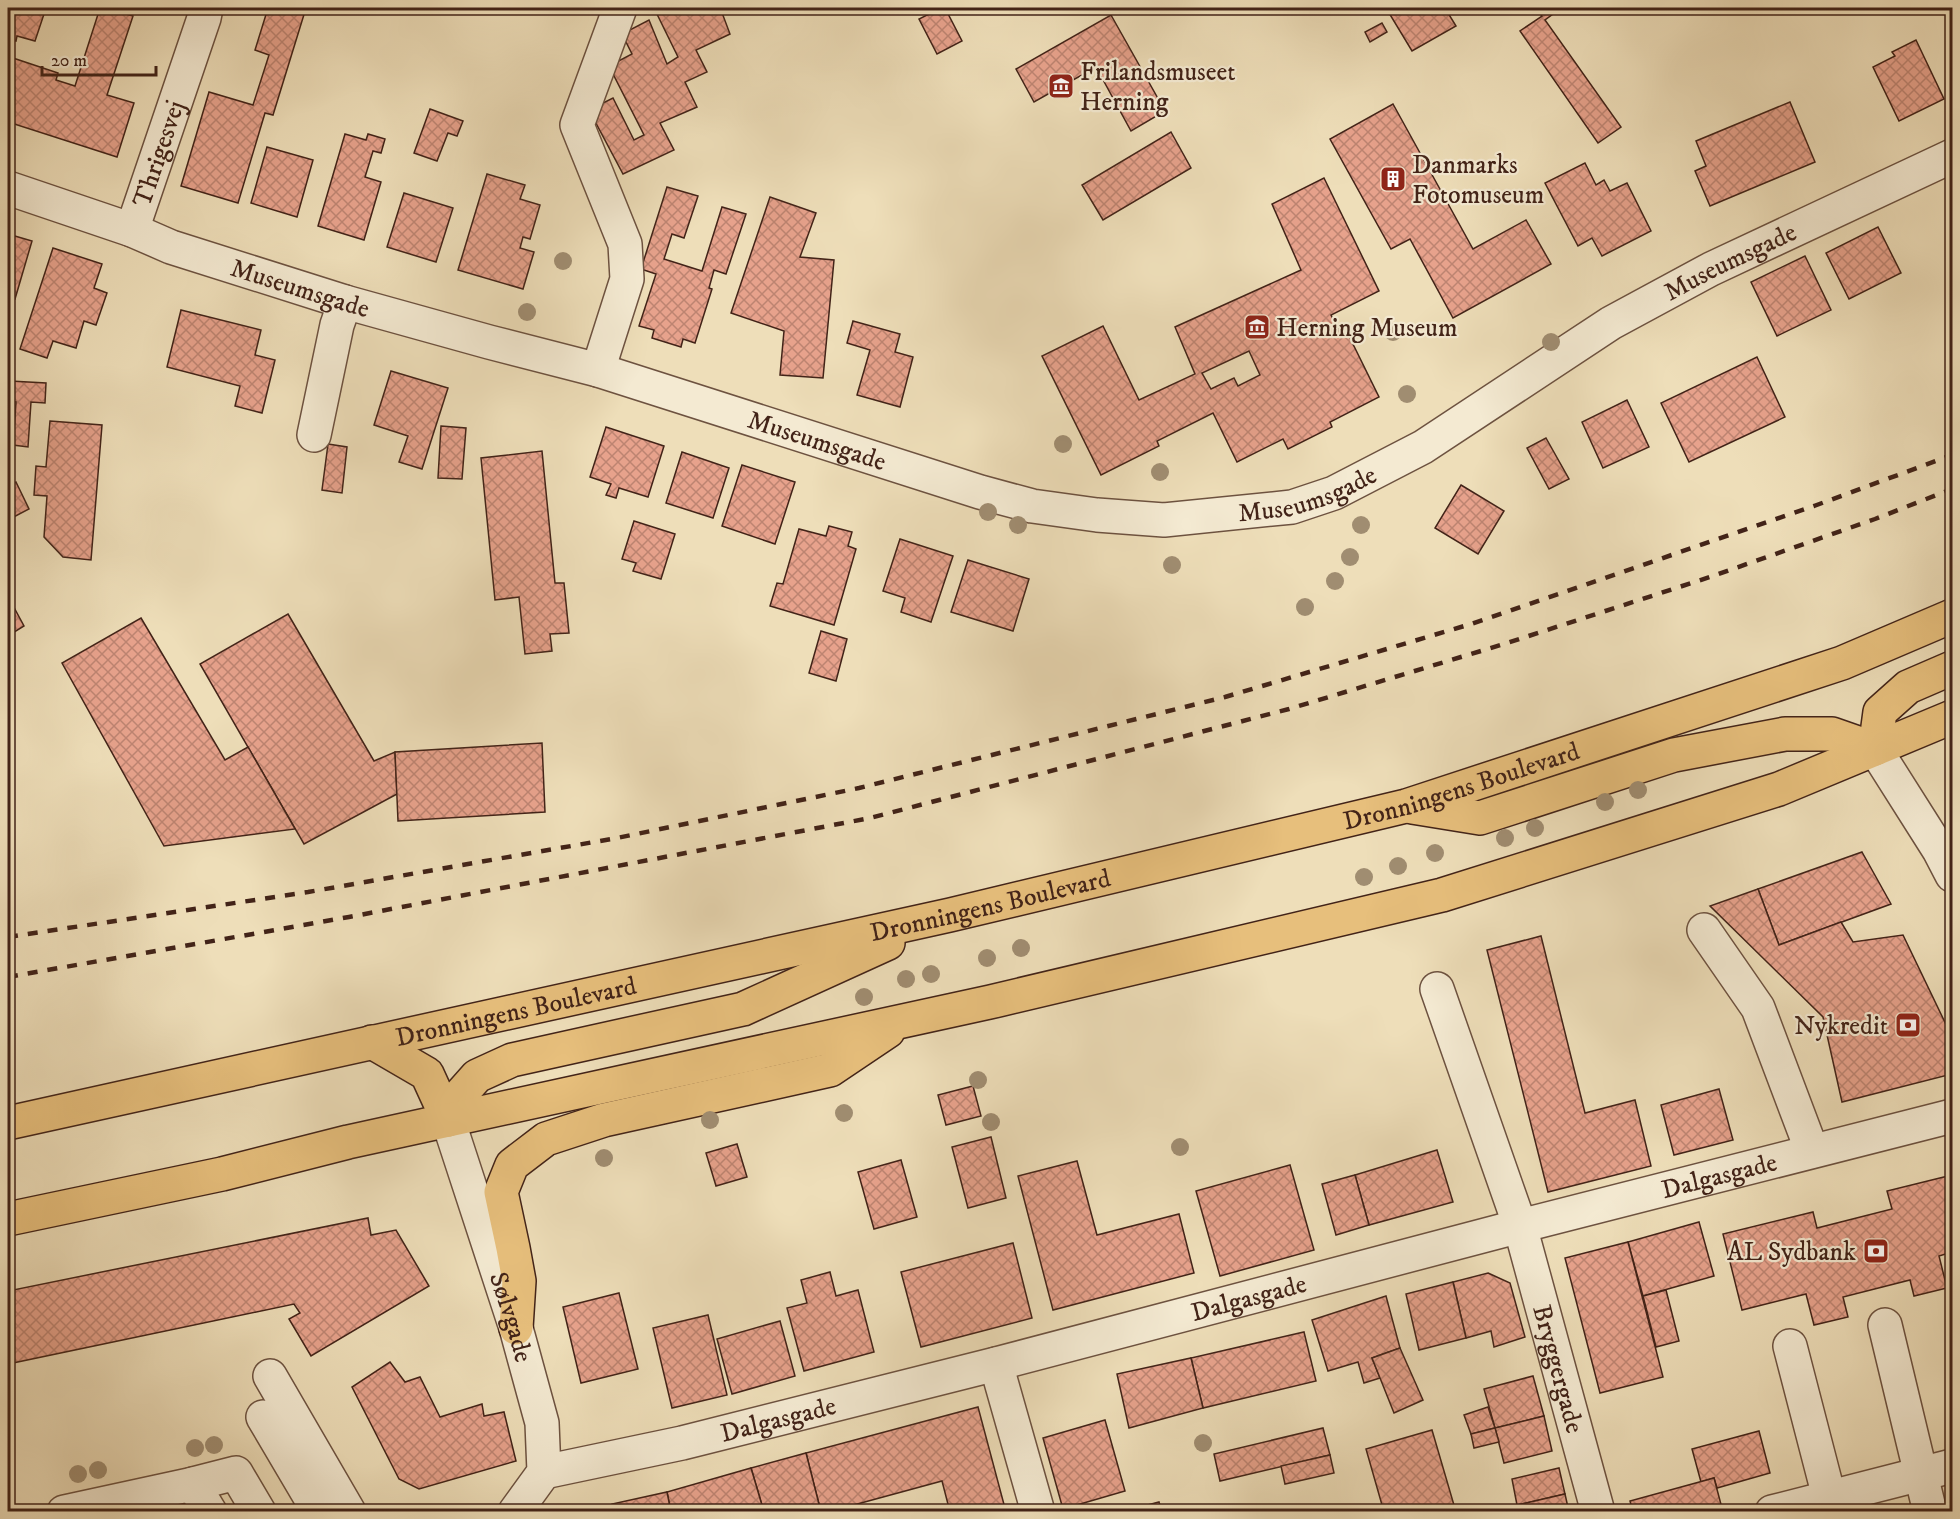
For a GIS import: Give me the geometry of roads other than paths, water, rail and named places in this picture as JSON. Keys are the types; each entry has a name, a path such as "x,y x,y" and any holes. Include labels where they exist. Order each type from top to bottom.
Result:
{"main road":[{"name":"Dronningens Boulevard","path":"8,1123 950,915 1406,806 1842,663 1953,616"},
{"path":"1875,749 1880,712 1908,687 1953,668"},
{"path":"8,1219 222,1174 348,1142 1013,997 1442,895 1779,789 1953,717"},
{"path":"1406,806 1480,818 1674,754 1785,734 1832,734 1875,749"},
{"path":"448,1120 461,1094 477,1076 512,1060 743,1009 950,915"},
{"path":"516,1328 519,1281 501,1192 512,1165 546,1140 604,1120 830,1070 902,1022"},
{"path":"372,1042 427,1074 448,1120"}],"street":[{"name":"Thrigesvej","path":"132,230 206,8"},
{"path":"598,370 627,279 625,244 577,124 620,8"},
{"name":"Museumsgade","path":"8,188 132,230 171,247 345,302 598,370 980,492 1032,506 1097,515 1164,520 1292,507 1334,494 1423,447 1611,323 1711,269 1953,156"},
{"path":"314,435 336,325 345,302"},
{"path":"1875,749 1953,875"},
{"path":"1704,930 1758,1008 1812,1151"},
{"name":"Bryggergade","path":"1437,989 1520,1226 1598,1512"},
{"name":"Dalgasgade","path":"544,1472 682,1443 996,1364 1520,1226 1953,1116"},
{"name":"Sølvgade","path":"448,1120 516,1328 542,1423 544,1472"},
{"path":"1885,1325 1930,1512"},
{"path":"1790,1346 1831,1504"},
{"path":"996,1364 1038,1512"},
{"path":"270,1376 349,1512"},
{"path":"263,1417 320,1512"},
{"path":"1772,1512 1831,1504 1921,1474 1953,1466"},
{"path":"515,1512 544,1472"},
{"path":"64,1512 236,1473 259,1512"},
{"path":"193,1484 210,1512"}],"railway":[{"path":"8,937 308,892 617,838 859,788 1225,697 1471,624 1814,506 1952,455"},
{"path":"8,977 349,917 870,818 1289,709 1504,644 1710,577 1875,519 1952,489"}],"place":[{"name":"Frilandsmuseet Herning","path":"1061,86"},
{"name":"Danmarks Fotomuseum","path":"1393,179"},
{"name":"Herning Museum","path":"1257,327"},
{"name":"Nykredit","path":"1908,1025"},
{"name":"AL Sydbank","path":"1876,1251"}]}
